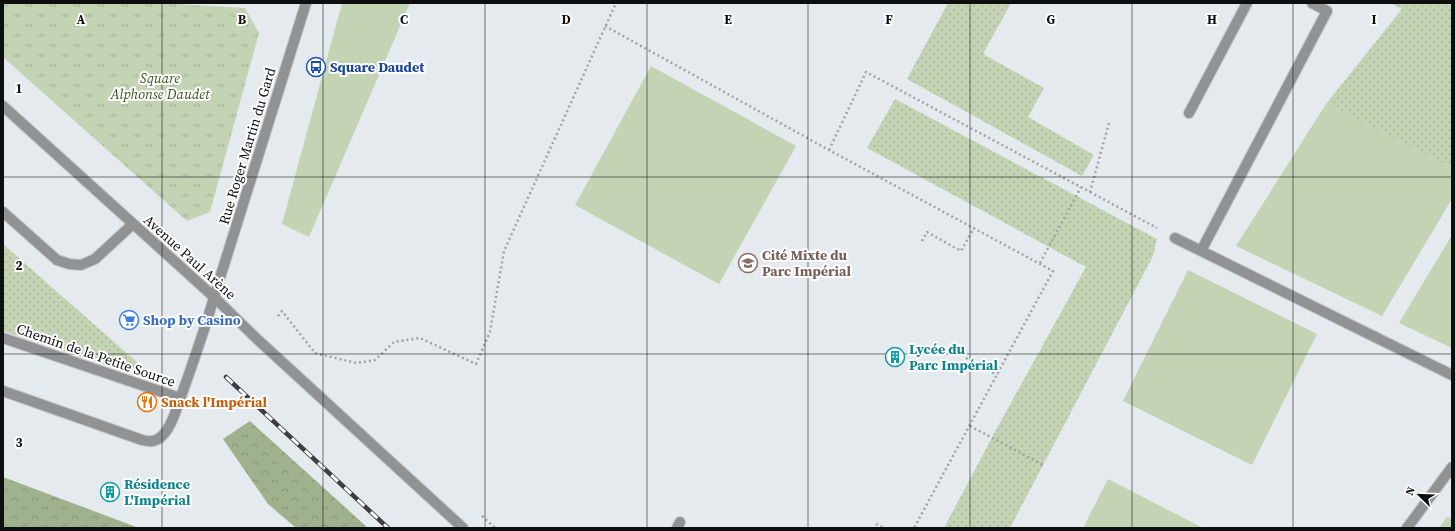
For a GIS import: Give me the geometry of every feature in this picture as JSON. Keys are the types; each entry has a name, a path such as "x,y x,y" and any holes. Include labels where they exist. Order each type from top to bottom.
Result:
{"street":[{"name":"Rue Roger Martin du Gard","path":"214,297 306,3"},
{"path":"1189,113 1247,3"},
{"path":"1201,251 1327,11 1312,3"},
{"name":"Avenue Paul Arène","path":"3,106 214,297 463,528"},
{"path":"3,212 57,260 75,265 80,265 95,259 133,224"},
{"path":"1175,238 1452,375"},
{"name":"Chemin de la Petite Source","path":"3,392 150,442 156,441 163,435 172,421 203,336 214,297"},
{"name":"Chemin de la Petite Source","path":"3,338 180,398"},
{"path":"1407,528 1452,467"}],"path":[{"path":"278,316 282,311 315,353 322,355 356,363 375,360 394,342 420,338 476,364 490,332 504,251 616,3"},
{"path":"606,26 829,150 1053,271 914,528"},
{"path":"829,150 866,72 1175,238"},
{"path":"1090,192 1109,123"},
{"path":"1040,263 1081,187"},
{"path":"922,241 928,232 961,251 974,228"},
{"path":"966,358 997,375"},
{"path":"970,426 1043,465"},
{"path":"876,524 884,528"}],"green space":[{"name":"Square Alphonse Daudet","path":"3,3 159,3 245,8 259,33 210,212 187,221 3,57"},
{"path":"342,3 410,3 309,237 282,224"},
{"path":"948,3 1011,3 983,54 1044,88 1028,117 1094,155 1082,176 907,79"},
{"path":"1390,3 1452,3 1452,168 1326,104 1402,9"},
{"path":"651,66 796,146 719,284 575,205"},
{"path":"895,99 1157,239 1153,256 1010,528 944,528 1086,267 867,148"},
{"path":"1326,104 1452,168 1452,199 1382,316 1236,246"},
{"path":"1452,235 1452,348 1399,323"},
{"path":"3,244 140,365 124,371 3,331"},
{"path":"1188,270 1317,334 1252,465 1123,401"},
{"path":"250,421 368,528 296,528 268,504 223,439"},
{"path":"3,477 139,528 3,528"},
{"path":"1108,479 1203,528 1083,528"},
{"path":"1447,517 1452,519 1452,528 1439,528"}],"railway":[{"path":"226,377 388,528"}],"place":[{"name":"Square Daudet","path":"316,67"},
{"name":"Cité Mixte du Parc Impérial","path":"748,263"},
{"name":"Shop by Casino","path":"129,320"},
{"name":"Lycée du Parc Impérial","path":"895,357"},
{"name":"Snack l'Impérial","path":"147,402"},
{"name":"Résidence L'Impérial","path":"110,492"}]}
